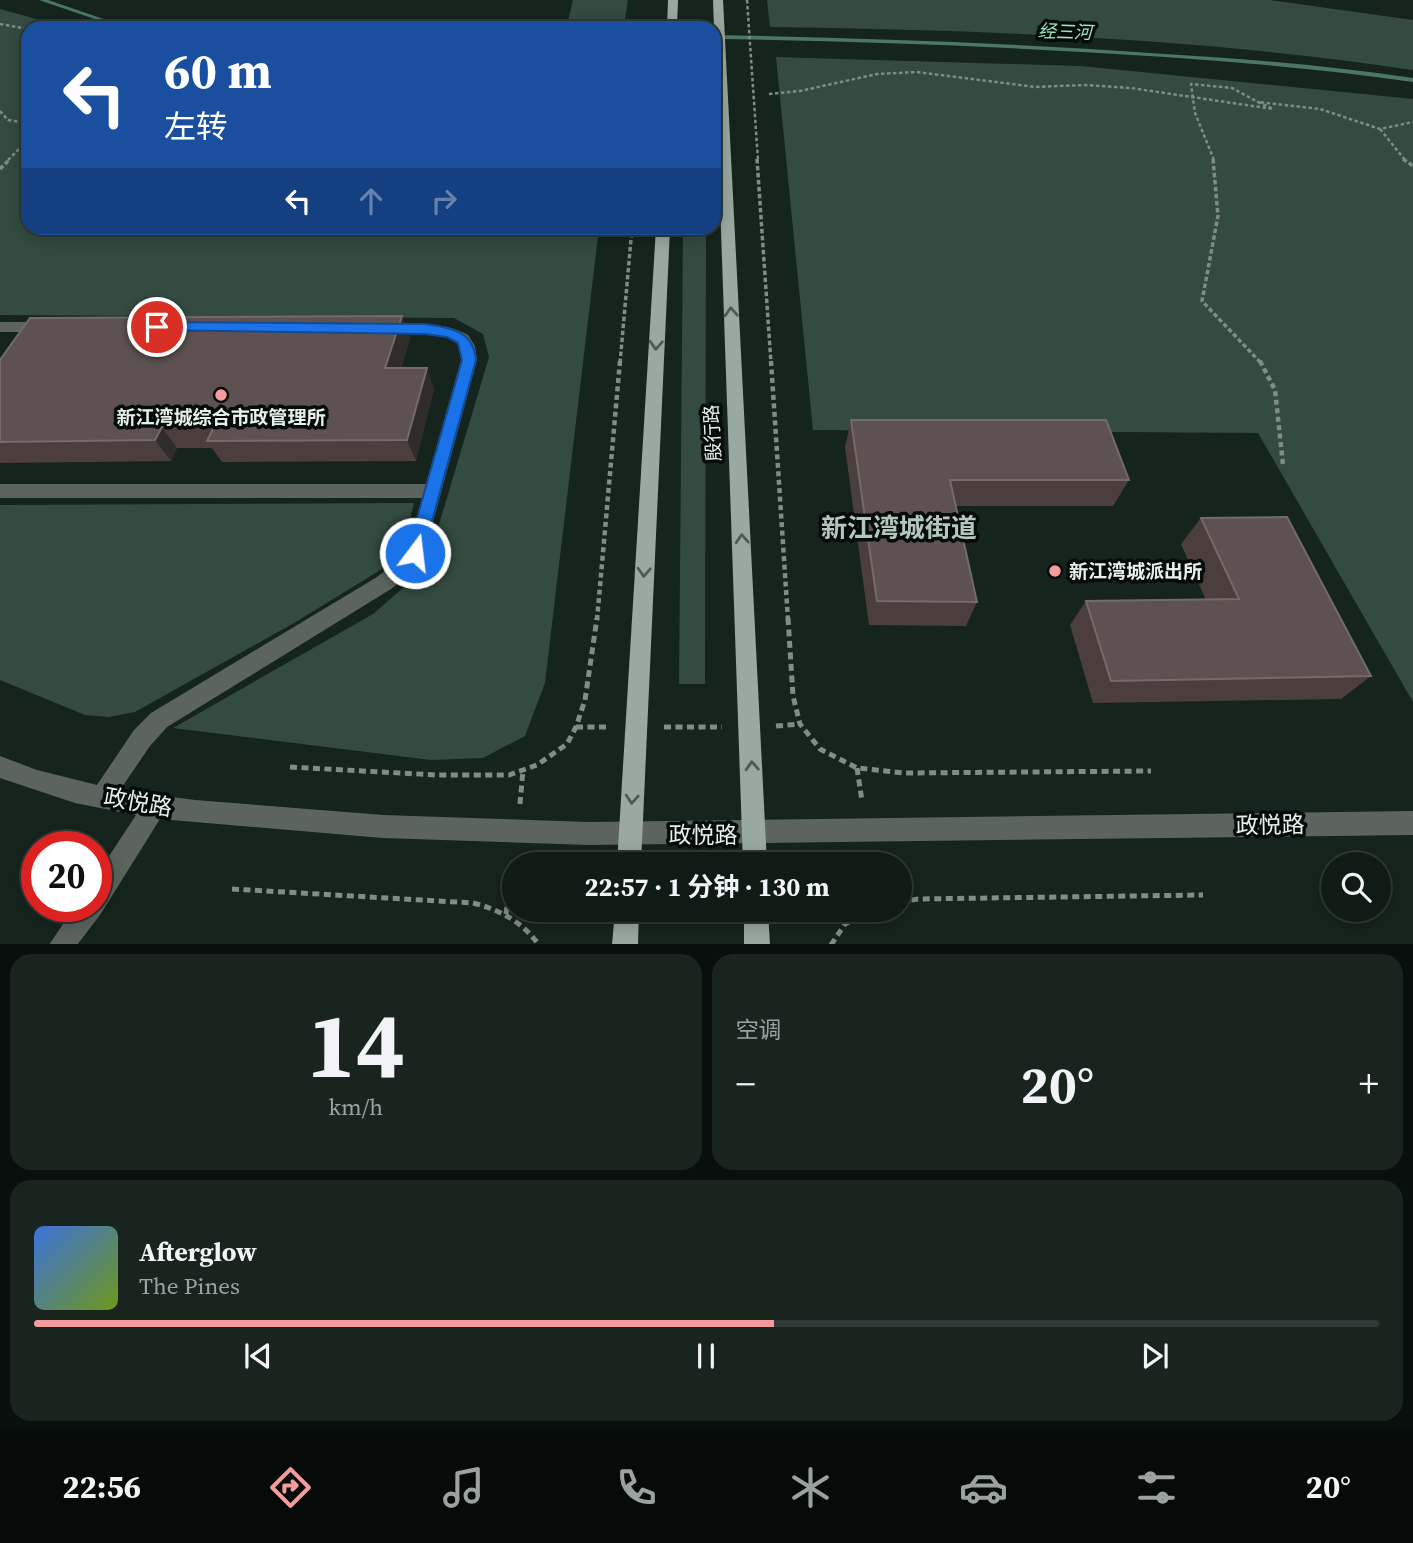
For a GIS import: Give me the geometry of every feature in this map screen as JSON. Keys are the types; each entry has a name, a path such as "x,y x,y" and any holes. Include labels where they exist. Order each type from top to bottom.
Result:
{"main road":[{"path":"672,21 673,0"},
{"name":"殷行路","path":"718,0 718,21"},
{"name":"殷行路","path":"721,102 755,852"},
{"path":"629,852 663,235"},
{"path":"625,944 626,922"},
{"path":"756,922 757,944"}],"street":[{"path":"0,327 69,327"},
{"path":"103,796 142,738 159,720 372,590 404,568 415,553 469,360 468,347 463,339 450,333 425,329 371,328"},
{"path":"0,491 433,491"},
{"name":"政悦路","path":"0,767 28,779 154,808 416,830 630,835 1413,823"},
{"path":"112,873 154,808"},
{"path":"61,944 78,922"}],"path":[{"path":"747,0 793,696 800,724 820,749 857,768 904,773 1151,771"},
{"path":"0,24 21,28"},
{"path":"769,94 800,91 877,74 916,72 1035,87 1085,85 1194,97 1273,109 1232,88 1191,84 1194,97 1195,113 1214,161 1218,216 1202,301 1257,356 1275,390 1283,465"},
{"path":"1258,102 1320,109 1380,129 1413,122"},
{"path":"0,111 8,120 21,122"},
{"path":"1380,129 1406,162 1413,166"},
{"path":"0,169 21,147"},
{"path":"290,767 437,775 509,775 537,765 567,744 585,700 595,644 631,235"},
{"path":"576,727 750,728 800,724"},
{"path":"232,889 473,903 506,914 528,929 539,944"},
{"path":"912,900 1203,895"},
{"path":"831,944 849,922"}],"green space":[{"path":"573,0 628,0 625,21 568,21"},
{"path":"767,0 1270,0 1413,20 1413,70 1173,43 1012,33 770,27"},
{"path":"0,9 44,21 21,21 21,235 598,235 545,683 525,736 483,758 431,760 173,728 373,614 426,568 489,357 483,334 454,318 0,315"},
{"path":"776,57 1081,66 1413,99 1413,702 1258,433 813,430"},
{"path":"683,235 706,235 705,684 679,684"},
{"path":"414,503 400,558 294,623 135,712 109,717 85,715 0,680 0,505"}],"building":[{"name":"新江湾城综合市政管理所","path":"402,316 385,368 427,368 407,440 207,441 214,427 162,427 155,440 0,442 0,360 30,318"},
{"path":"851,420 1106,420 1129,480 950,480 977,602 877,601"},
{"path":"1287,517 1371,676 1111,681 1086,601 1239,599 1201,518"}],"waterway":[{"name":"经三河","path":"42,0 106,21"},
{"name":"经三河","path":"721,37 1068,49 1300,66 1413,80"}],"place":[{"name":"新江湾城综合市政管理所","path":"221,395"},
{"name":"新江湾城派出所","path":"1055,571"}],"district":[{"name":"新江湾城街道","path":"899,528"}],"route":[{"path":"157,327 425,329 450,333 463,339 468,347 469,360 415,553"}]}
